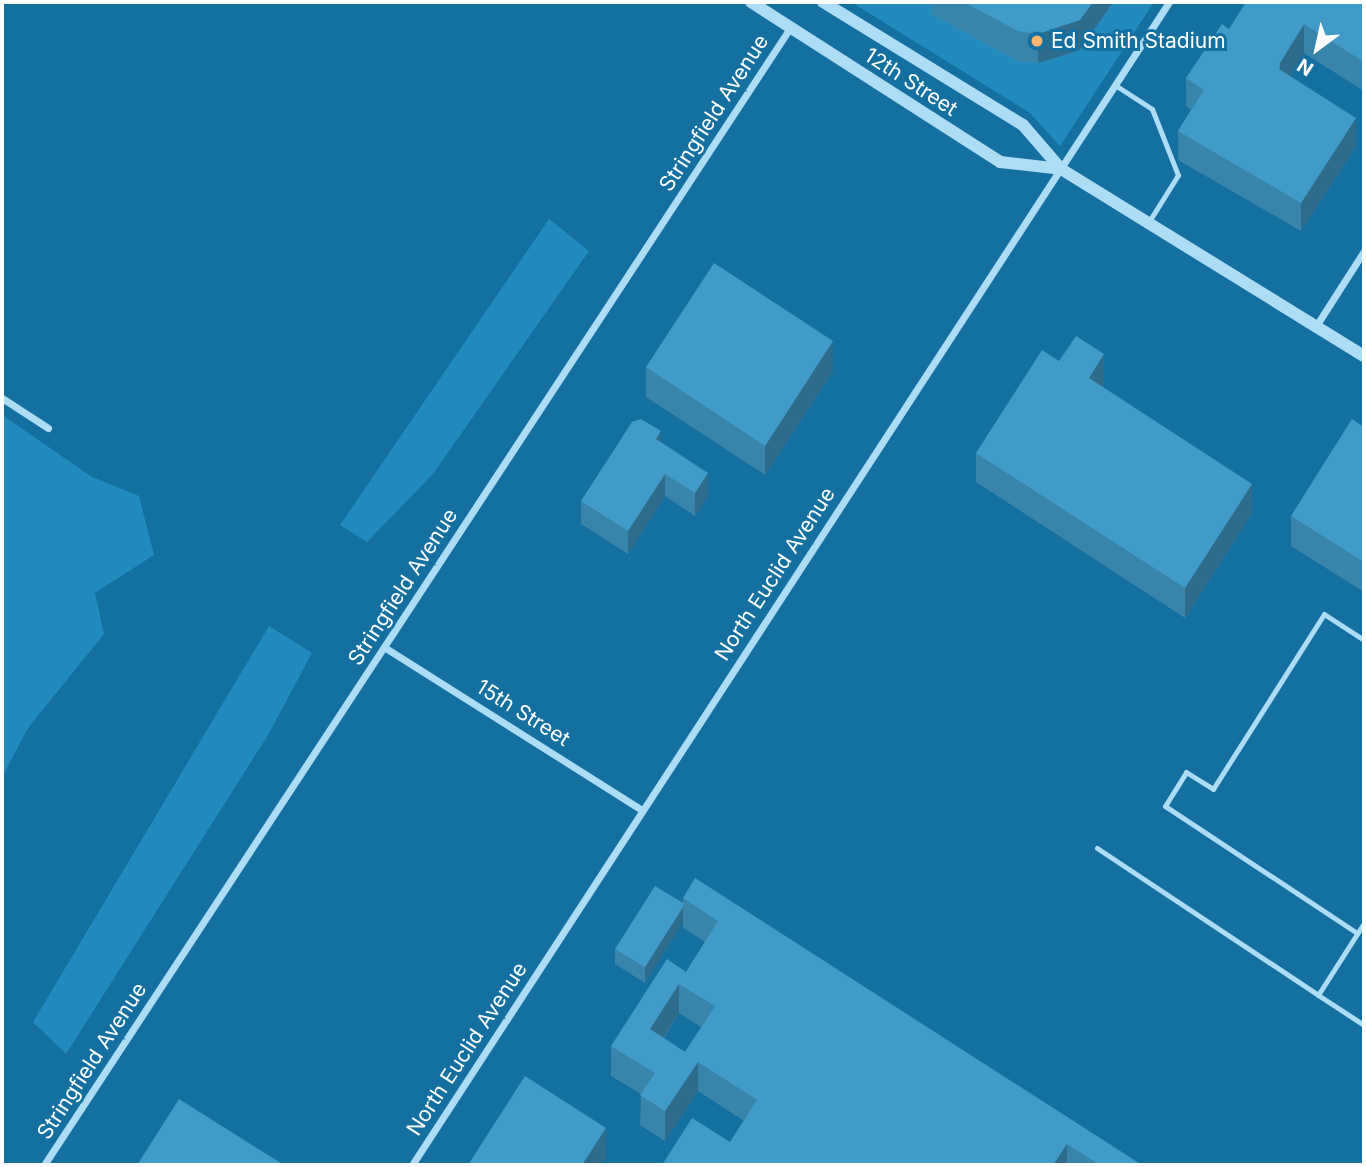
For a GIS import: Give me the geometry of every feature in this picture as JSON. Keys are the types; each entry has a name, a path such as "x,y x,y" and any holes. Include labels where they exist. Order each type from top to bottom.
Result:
{"street":[{"name":"12th Street","path":"751,2 1000,162 1061,169"},
{"name":"12th Street","path":"823,2 1023,125 1061,169 1364,356"},
{"name":"North Euclid Avenue","path":"412,1165 1169,2"},
{"name":"Stringfield Avenue","path":"44,1165 790,28"},
{"path":"1316,326 1364,251"},
{"path":"2,398 48,428"},
{"name":"15th Street","path":"384,647 642,810"}],"lane":[{"path":"1115,85 1152,109 1178,174 1148,223"},
{"path":"1357,933 1165,806 1186,772 1213,789 1324,614 1364,640"},
{"path":"1097,848 1364,1025"},
{"path":"1318,995 1364,923"}],"shaded area":[{"path":"851,2 1154,2 1060,146 1030,113"},
{"path":"549,219 589,251 433,474 367,542 340,525"},
{"path":"2,415 92,477 139,496 154,555 95,593 104,634 28,728 2,777"},
{"path":"269,626 312,653 268,735 66,1054 33,1022"}],"building":[{"path":"964,2 1093,2 1080,20 1038,34 1018,31"},
{"path":"1246,2 1364,2 1364,62 1304,24 1280,63 1279,69 1356,118 1301,203 1178,131 1204,90 1186,78 1222,24 1229,29"},
{"path":"714,263 833,341 765,446 646,367"},
{"path":"1076,336 1104,354 1089,378 1252,484 1185,588 976,453 1042,350 1059,361"},
{"path":"641,419 661,431 656,439 708,473 695,493 665,474 628,531 581,501 632,422"},
{"path":"1352,419 1364,427 1364,562 1291,516"},
{"path":"695,878 1142,1165 1100,1165 1067,1144 1053,1165 662,1165 692,1118 730,1142 757,1100 698,1062 665,1111 640,1095 655,1073 611,1046 667,959 686,972 718,921 683,898","holes":["679,984 715,1006 685,1052 650,1029"]},
{"path":"655,886 683,903 683,907 645,967 615,949"},
{"path":"525,1076 606,1128 582,1165 468,1165"},
{"path":"179,1099 284,1165 137,1165"}],"place":[{"name":"Ed Smith Stadium","path":"1037,41"}]}
